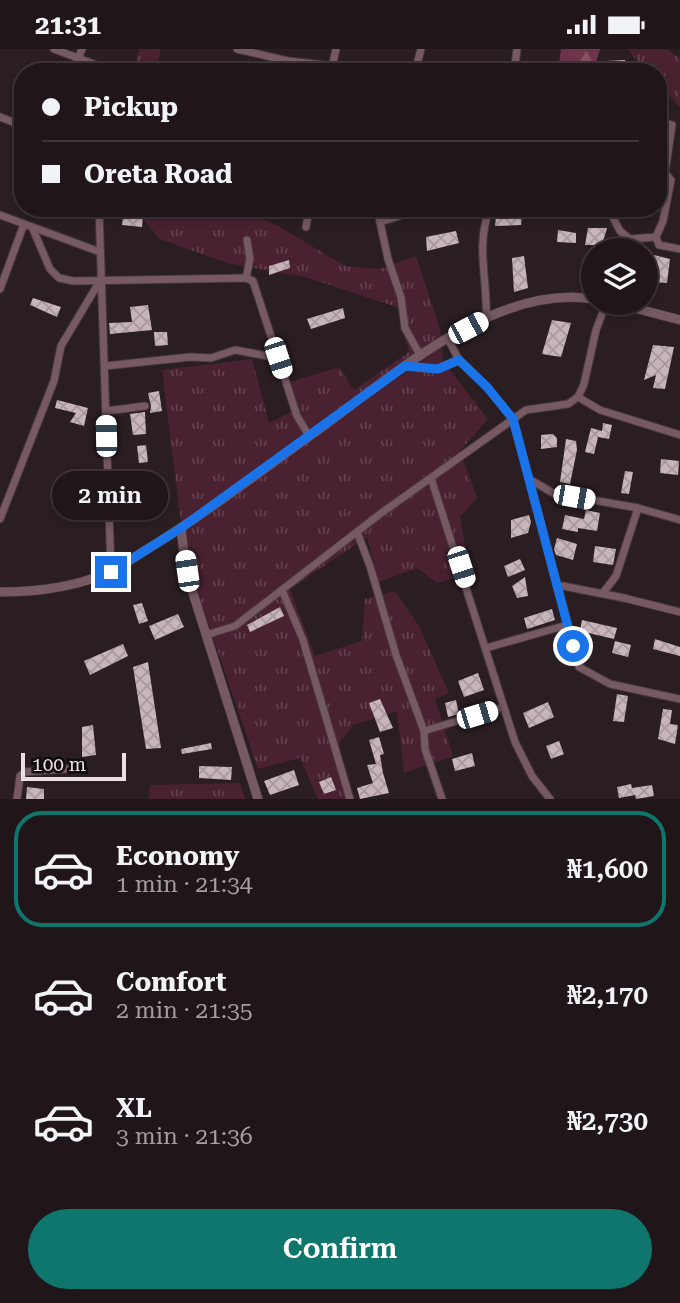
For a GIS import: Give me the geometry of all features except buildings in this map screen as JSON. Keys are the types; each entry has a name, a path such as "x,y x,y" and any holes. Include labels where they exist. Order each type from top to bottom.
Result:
{"street":[{"path":"54,49 89,63"},
{"path":"78,59 82,49"},
{"path":"237,49 299,63"},
{"path":"667,123 672,125 667,159"},
{"path":"667,175 671,180"},
{"path":"667,200 671,180 680,176"},
{"path":"0,215 100,252"},
{"path":"99,217 111,572"},
{"path":"306,227 308,217"},
{"path":"379,217 401,297 405,328 420,355"},
{"path":"380,222 400,217"},
{"path":"486,319 486,283 481,239 487,217"},
{"path":"613,217 620,231 629,238"},
{"path":"664,217 656,237 659,245 680,250"},
{"path":"0,289 24,224"},
{"path":"32,227 50,269 59,278 74,281 246,278 255,284 297,416 309,436"},
{"path":"643,238 656,237"},
{"path":"246,278 250,259 247,240"},
{"path":"0,519 54,381 61,346 101,279"},
{"path":"0,592 25,592 74,584 111,572 181,528 420,355 504,310 543,300 581,298"},
{"path":"658,312 680,320"},
{"path":"206,635 236,626 357,532 526,410 568,404 578,397 584,384 602,315"},
{"path":"448,339 459,360 487,387 513,419 579,667 610,684 680,699"},
{"path":"105,366 190,357 211,358 235,350 278,358"},
{"path":"405,366 438,369 459,360"},
{"path":"578,397 600,410 680,435"},
{"path":"106,411 145,406"},
{"path":"431,478 515,742 532,776 551,799"},
{"path":"528,478 553,493 638,508 680,520"},
{"path":"603,593 616,576 638,508"},
{"path":"181,528 187,571 258,799"},
{"path":"357,532 370,566 396,655 424,731 425,749 442,799"},
{"path":"563,586 680,612"},
{"path":"282,590 303,640 350,799"},
{"path":"486,648 567,625"},
{"path":"424,731 503,707"},
{"path":"17,799 20,776 25,772 81,768"}],"green space":[{"path":"139,49 161,49 157,63 135,63"},
{"path":"561,49 600,49 596,63 559,63"},
{"path":"627,49 667,49 680,59 680,107 667,93 667,63 639,63"},
{"path":"141,217 255,217 273,223 345,266 379,269 416,256 440,329 443,361 488,419 460,451 477,498 460,517 470,573 437,583 417,568 379,582 367,537 290,589 315,656 362,641 365,599 395,591 419,626 449,693 435,699 453,756 404,773 397,711 354,725 339,743 352,799 318,799 300,758 258,769 185,555 162,370 252,359 269,423 299,408 290,382 339,367 354,390 409,352 397,307 305,277 227,263 160,239"},
{"path":"240,783 245,799 149,799 150,785"}],"route":[{"path":"111,572 181,528 405,366 438,369 459,360 487,387 513,419 573,646"}]}
